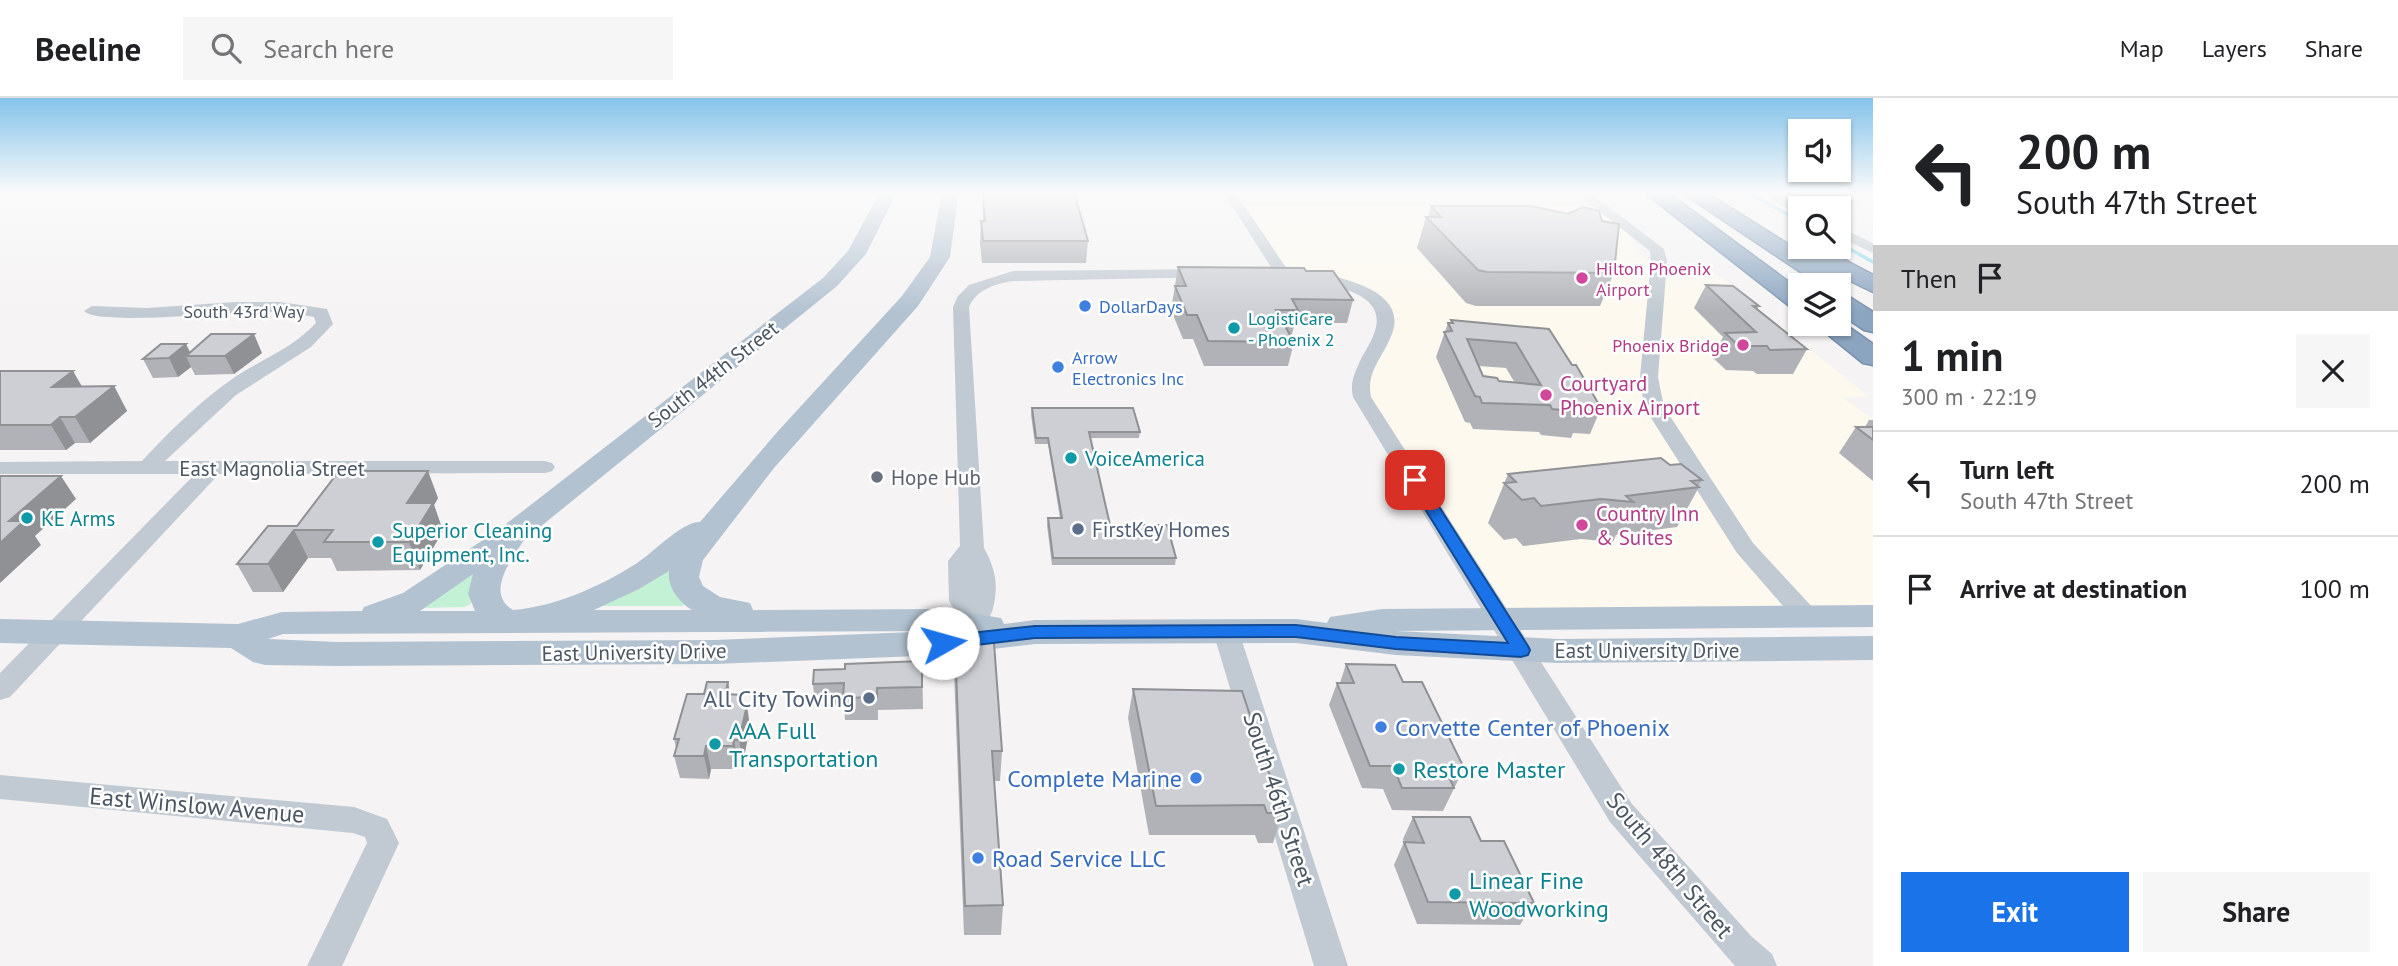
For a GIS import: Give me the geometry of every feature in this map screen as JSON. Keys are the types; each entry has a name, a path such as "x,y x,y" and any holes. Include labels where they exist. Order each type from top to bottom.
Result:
{"highway":[{"path":"1708,233 1788,293"},
{"path":"1734,233 1797,273"},
{"path":"1754,233 1818,273"},
{"path":"1826,259 1873,285"},
{"path":"1851,295 1873,309"},
{"path":"1851,309 1873,324"},
{"path":"1844,336 1873,357"}],"main road":[{"name":"South 44th Street","path":"512,536 830,282 856,254 867,233"},
{"path":"945,233 934,268 910,301 745,485 684,567 686,585 703,603 729,611 841,611 965,627"},
{"path":"512,536 491,568 485,584 485,601 499,617 514,622 564,608 630,581 679,547 745,485"},
{"path":"327,624 390,612 405,606 472,559 512,536"},
{"path":"1662,650 1804,629 1809,624 1805,616"},
{"name":"East University Drive","path":"0,631 238,636 282,624 514,622 965,627 1035,632 1226,632 1296,631 1382,620 1873,616"},
{"path":"500,653 514,622"},
{"name":"East University Drive","path":"238,636 265,653 715,652 943,643 965,627"},
{"name":"East University Drive","path":"1296,631 1396,643 1521,650 1873,648"}],"street":[{"path":"1256,233 1283,275"},
{"path":"1635,233 1657,249 1660,261 1649,377 1654,407 1745,548 1805,616"},
{"path":"1851,238 1873,250"},
{"path":"965,627 960,561 972,548 961,307 963,298 982,284 1024,275 1225,274"},
{"path":"1266,275 1336,281 1371,296 1383,308 1387,318 1385,327 1359,383 1362,397 1521,650"},
{"name":"South 43rd Way","path":"92,311 146,313 232,308 307,309 321,313 325,324 305,346 243,381 192,421 147,468"},
{"name":"East Magnolia Street","path":"0,468 545,467"},
{"path":"0,691 212,469"},
{"name":"South 46th Street","path":"1226,632 1331,966"},
{"name":"South 48th Street","path":"1521,650 1621,813 1740,948 1760,966"},
{"name":"East Winslow Avenue","path":"0,787 354,820 376,828 383,843 324,966"}],"shaded area":[{"path":"1255,233 1626,233 1643,259 1712,271 1788,332 1788,336 1793,336 1868,396 1843,398 1873,419 1873,616 1503,621 1362,397 1387,318 1357,288 1283,275"}],"green space":[{"path":"669,568 687,604 601,606"},
{"path":"475,570 471,604 464,607 422,608"}],"building":[{"path":"982,233 1086,233 1088,241 983,241"},
{"path":"1441,233 1618,233 1614,273 1478,270"},
{"path":"1178,267 1304,268 1306,271 1333,271 1353,300 1292,299 1298,310 1276,310 1294,342 1208,341 1197,315 1187,315 1175,286 1186,286"},
{"path":"1706,285 1733,286 1759,306 1753,306 1788,336 1807,349 1770,350 1767,346 1739,346 1725,333 1756,332"},
{"path":"1451,320 1549,329 1572,365 1576,365 1601,408 1579,406 1582,412 1552,409 1550,405 1482,403 1480,397 1475,396 1444,332 1452,331 1448,323 1453,323","holes":["1467,339 1516,343 1541,385 1499,381 1497,378 1483,376"]},
{"path":"211,334 254,334 225,356 186,356"},
{"path":"161,344 186,344 169,358 143,359"},
{"path":"0,371 73,371 52,387 114,386 75,417 60,417 51,425 0,425"},
{"path":"1032,408 1133,408 1140,432 1089,432 1110,525 1167,525 1176,558 1053,558 1048,518 1062,518 1048,438 1036,438"},
{"path":"1856,427 1873,427 1873,440"},
{"path":"1661,458 1670,465 1681,464 1702,480 1691,481 1699,487 1626,496 1633,502 1601,499 1541,506 1534,498 1522,500 1504,483 1516,482 1508,474"},
{"path":"339,471 428,471 407,503 433,503 409,542 324,542 333,530 294,530 268,564 237,564 268,526 297,526"},
{"path":"0,476 61,476 9,521 24,521 0,543"},
{"name":"Road Service LLC","path":"955,643 994,643 1002,751 992,751 1003,905 965,906"},
{"path":"922,661 922,687 877,688 877,697 843,698 844,683 813,684 814,670 845,669 845,664"},
{"path":"1346,664 1395,665 1403,682 1422,682 1464,768 1445,768 1454,788 1402,788 1393,766 1370,766 1337,683 1354,683"},
{"path":"707,682 728,682 725,694 742,695 740,705 747,705 739,740 734,740 733,746 706,746 704,756 674,756 679,739 674,739 687,694 704,694"},
{"name":"Complete Marine","path":"1133,689 1242,691 1282,813 1267,813 1264,805 1156,806"},
{"path":"1413,817 1470,817 1481,841 1504,841 1534,903 1428,902 1404,842 1424,843"}],"waterway":[{"path":"1851,250 1873,262"}],"place":[{"name":"Hilton Phoenix Airport","path":"1582,278"},
{"name":"DollarDays","path":"1085,306"},
{"name":"LogistiCare - Phoenix 2","path":"1234,328"},
{"name":"Phoenix Bridge","path":"1743,345"},
{"name":"Arrow Electronics Inc","path":"1058,367"},
{"name":"Courtyard Phoenix Airport","path":"1546,395"},
{"name":"VoiceAmerica","path":"1071,458"},
{"name":"Hope Hub","path":"877,477"},
{"name":"KE Arms","path":"27,518"},
{"name":"Country Inn & Suites","path":"1582,525"},
{"name":"FirstKey Homes","path":"1078,529"},
{"name":"Superior Cleaning Equipment, Inc.","path":"378,542"},
{"name":"All City Towing","path":"869,698"},
{"name":"Corvette Center of Phoenix","path":"1381,727"},
{"name":"AAA Full Transportation","path":"715,744"},
{"name":"Restore Master","path":"1399,769"},
{"name":"Complete Marine","path":"1196,778"},
{"name":"Road Service LLC","path":"978,858"},
{"name":"Linear Fine Woodworking","path":"1455,894"}],"route":[{"path":"943,643 1035,632 1296,631 1396,643 1521,650 1415,480"}]}
